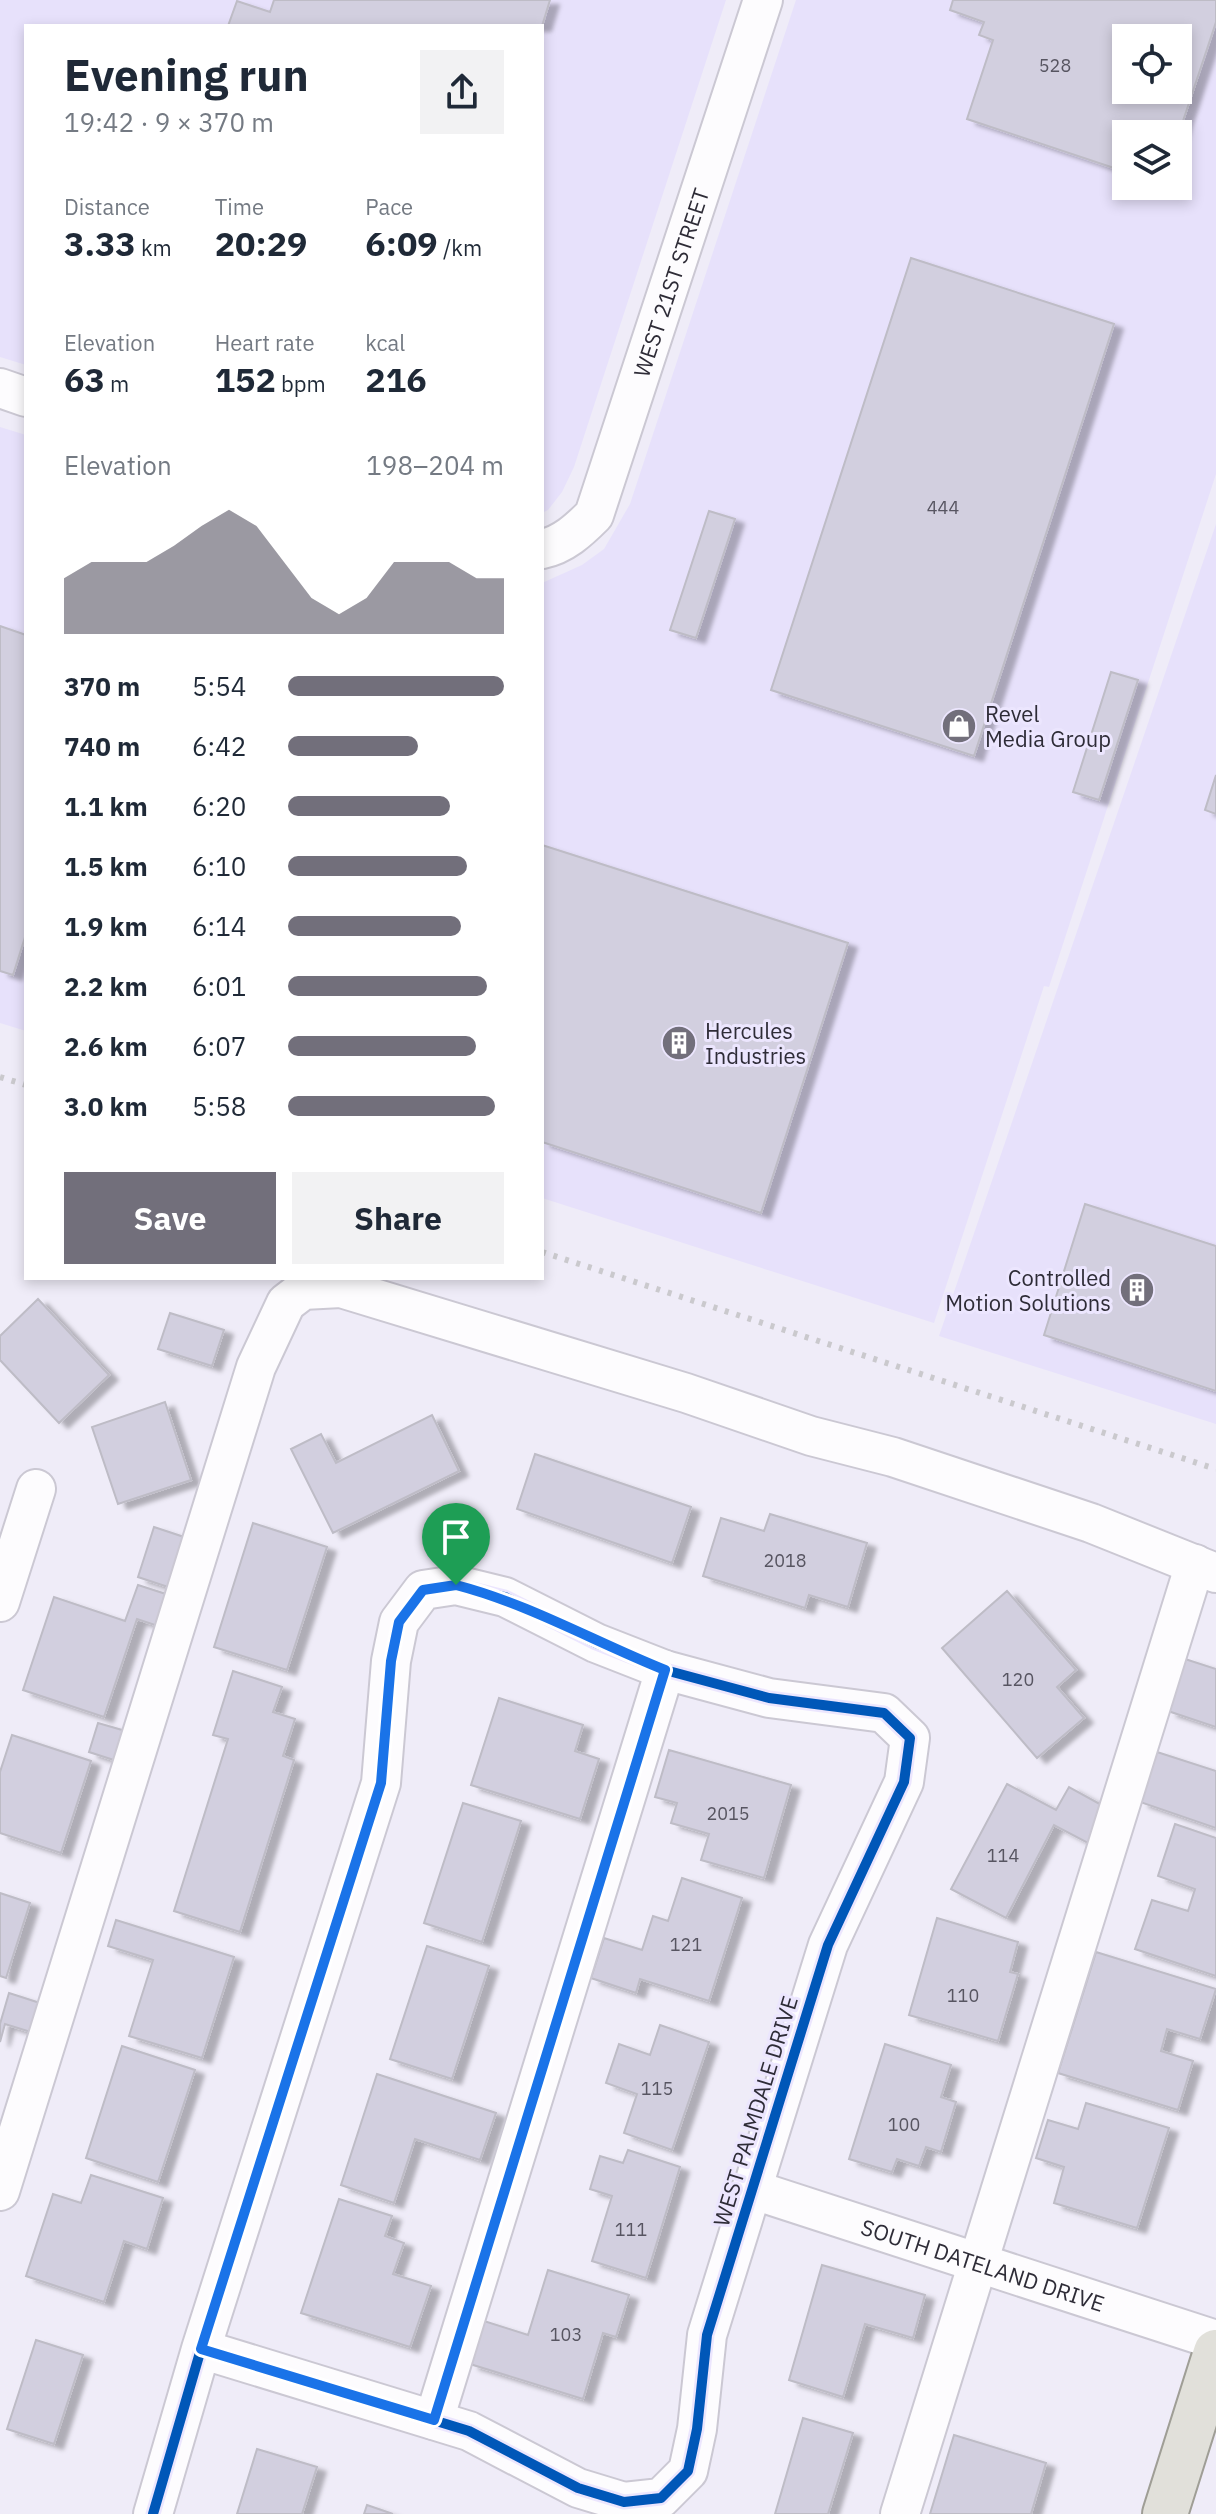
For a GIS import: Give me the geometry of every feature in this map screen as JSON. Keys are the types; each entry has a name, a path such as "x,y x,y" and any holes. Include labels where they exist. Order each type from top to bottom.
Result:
{"main road":[{"path":"1165,2514 1216,2352"}],"street":[{"name":"WEST 21ST STREET","path":"548,548 594,515 763,0"},
{"path":"0,388 24,396"},
{"path":"0,2191 256,1367 286,1303 303,1290 341,1288 402,1306 811,1436 893,1457 1091,1523 1206,1569 900,2514"},
{"path":"0,1602 36,1489"},
{"path":"153,2514 201,2349 381,1783 391,1661 399,1622 423,1590 456,1585 505,1597 596,1643 665,1670 434,2420 201,2349"},
{"name":"WEST PALMDALE DRIVE","path":"434,2420 469,2431 578,2488 624,2502 661,2498 688,2471 697,2429 707,2335 751,2189 828,1945 904,1782 910,1738 884,1713 769,1698 665,1670"},
{"name":"SOUTH DATELAND DRIVE","path":"751,2189 1216,2340"}],"shaded area":[{"path":"0,0 726,0 574,467 562,492 544,512 544,24 24,24 24,364 0,357"},
{"path":"796,0 1216,0 1216,474 1049,987 1044,986 934,1323 544,1199 544,582 582,565 604,549 630,504"},
{"path":"0,427 24,434 24,1030 0,1023"},
{"path":"1216,524 1216,1424 939,1336"}],"building":[{"path":"274,0 550,0 543,24 229,24 237,1 270,12"},
{"path":"953,0 1216,0 1216,22 1192,94 1192,24 1112,24 1112,104 1189,104 1183,120 1112,120 1112,167 967,119 993,40 979,35 984,22 950,10"},
{"path":"911,258 1114,324 974,756 771,690"},
{"path":"709,511 735,519 696,638 670,630"},
{"path":"0,626 24,634 24,940 13,975 0,971"},
{"path":"1111,672 1138,680 1099,800 1073,792"},
{"path":"1216,775 1216,814 1205,810"},
{"name":"Hercules Industries","path":"544,846 848,943 761,1213 544,1143"},
{"name":"Controlled Motion Solutions","path":"1085,1204 1216,1246 1216,1391 1044,1335"},
{"path":"38,1299 109,1375 59,1423 0,1360 0,1336"},
{"path":"170,1313 224,1330 212,1366 158,1349"},
{"path":"165,1402 191,1480 118,1504 92,1427"},
{"path":"432,1415 459,1471 333,1533 291,1449 321,1434 336,1463"},
{"path":"535,1454 691,1507 672,1563 517,1509"},
{"path":"770,1514 867,1543 848,1607 809,1595 805,1608 703,1576 721,1518 764,1531"},
{"path":"253,1523 327,1547 287,1670 214,1647"},
{"path":"154,1527 190,1539 174,1589 138,1577"},
{"path":"138,1585 172,1596 161,1627 137,1619 104,1717 23,1690 54,1597 125,1621"},
{"path":"1007,1591 1076,1670 1057,1687 1084,1718 1037,1758 942,1648"},
{"path":"1185,1659 1216,1669 1216,1727 1168,1711"},
{"path":"233,1671 282,1687 273,1712 295,1719 283,1756 294,1760 240,1932 174,1911 228,1739 213,1735"},
{"path":"499,1698 583,1725 575,1751 599,1759 580,1819 471,1785"},
{"path":"98,1723 129,1732 120,1762 89,1752"},
{"path":"12,1735 91,1761 61,1853 0,1833 0,1772"},
{"path":"669,1750 791,1785 764,1878 701,1860 709,1834 671,1823 677,1803 655,1797"},
{"path":"1157,1752 1216,1771 1216,1828 1140,1802"},
{"path":"1007,1784 1056,1810 1069,1787 1107,1808 1088,1843 1054,1825 1006,1918 951,1889"},
{"path":"463,1803 521,1821 482,1942 424,1923"},
{"path":"1175,1824 1216,1838 1216,1976 1135,1949 1152,1900 1188,1911 1195,1889 1158,1876"},
{"path":"682,1878 742,1898 709,2001 640,1979 636,1993 591,1978 604,1938 642,1950 653,1916 668,1921"},
{"path":"0,1893 30,1903 6,1978 0,1976"},
{"path":"937,1918 1018,1942 1010,1972 1018,1974 998,2041 909,2015"},
{"path":"116,1920 234,1957 202,2058 129,2036 153,1960 108,1946"},
{"path":"427,1946 489,1966 452,2079 390,2059"},
{"path":"1096,1952 1216,1989 1200,2039 1167,2029 1161,2051 1193,2061 1178,2110 1058,2073"},
{"path":"9,1993 43,2004 34,2033 5,2024 0,2042 0,2024"},
{"path":"660,2025 709,2042 672,2150 624,2133 637,2094 606,2083 619,2044 650,2055"},
{"path":"885,2044 951,2065 941,2097 956,2102 941,2152 926,2147 919,2166 897,2159 892,2172 849,2159"},
{"path":"122,2046 195,2070 158,2182 86,2158"},
{"path":"377,2074 496,2113 480,2160 415,2139 394,2203 341,2185"},
{"path":"1086,2103 1169,2128 1137,2228 1054,2203 1064,2167 1036,2158 1048,2120 1078,2129"},
{"path":"628,2150 680,2167 646,2278 592,2261 612,2196 590,2189 600,2156 623,2163"},
{"path":"91,2175 163,2198 147,2249 124,2241 104,2302 26,2276 53,2194 81,2203"},
{"path":"339,2199 392,2216 385,2236 404,2243 393,2274 431,2286 410,2347 301,2313"},
{"path":"822,2265 925,2295 913,2338 865,2324 843,2397 789,2380"},
{"path":"548,2270 629,2295 616,2337 603,2333 583,2399 470,2364 484,2321 528,2335"},
{"path":"36,2340 83,2355 54,2444 7,2429"},
{"path":"803,2418 853,2433 828,2514 775,2514"},
{"path":"954,2435 1046,2463 1031,2514 930,2514"},
{"path":"257,2449 317,2467 302,2514 237,2514"},
{"path":"367,2505 393,2514 364,2514"}],"railway":[{"path":"0,1077 24,1084"},
{"path":"544,1253 1216,1469"}],"cycle path":[{"path":"153,2514 201,2349 381,1783 391,1661 399,1622 423,1590 456,1585 505,1597 596,1643 665,1670 769,1698 884,1713 910,1738 904,1782 828,1945 707,2335 697,2429 688,2471 661,2498 624,2502 578,2488 469,2431 201,2349"}],"place":[{"name":"Revel Media Group","path":"959,726"},
{"name":"Hercules Industries","path":"679,1043"},
{"name":"Controlled Motion Solutions","path":"1137,1290"}],"route":[{"path":"456,1585 505,1597 596,1643 665,1670 434,2420 201,2349 381,1783 391,1661 399,1622 423,1590 456,1585"}]}
